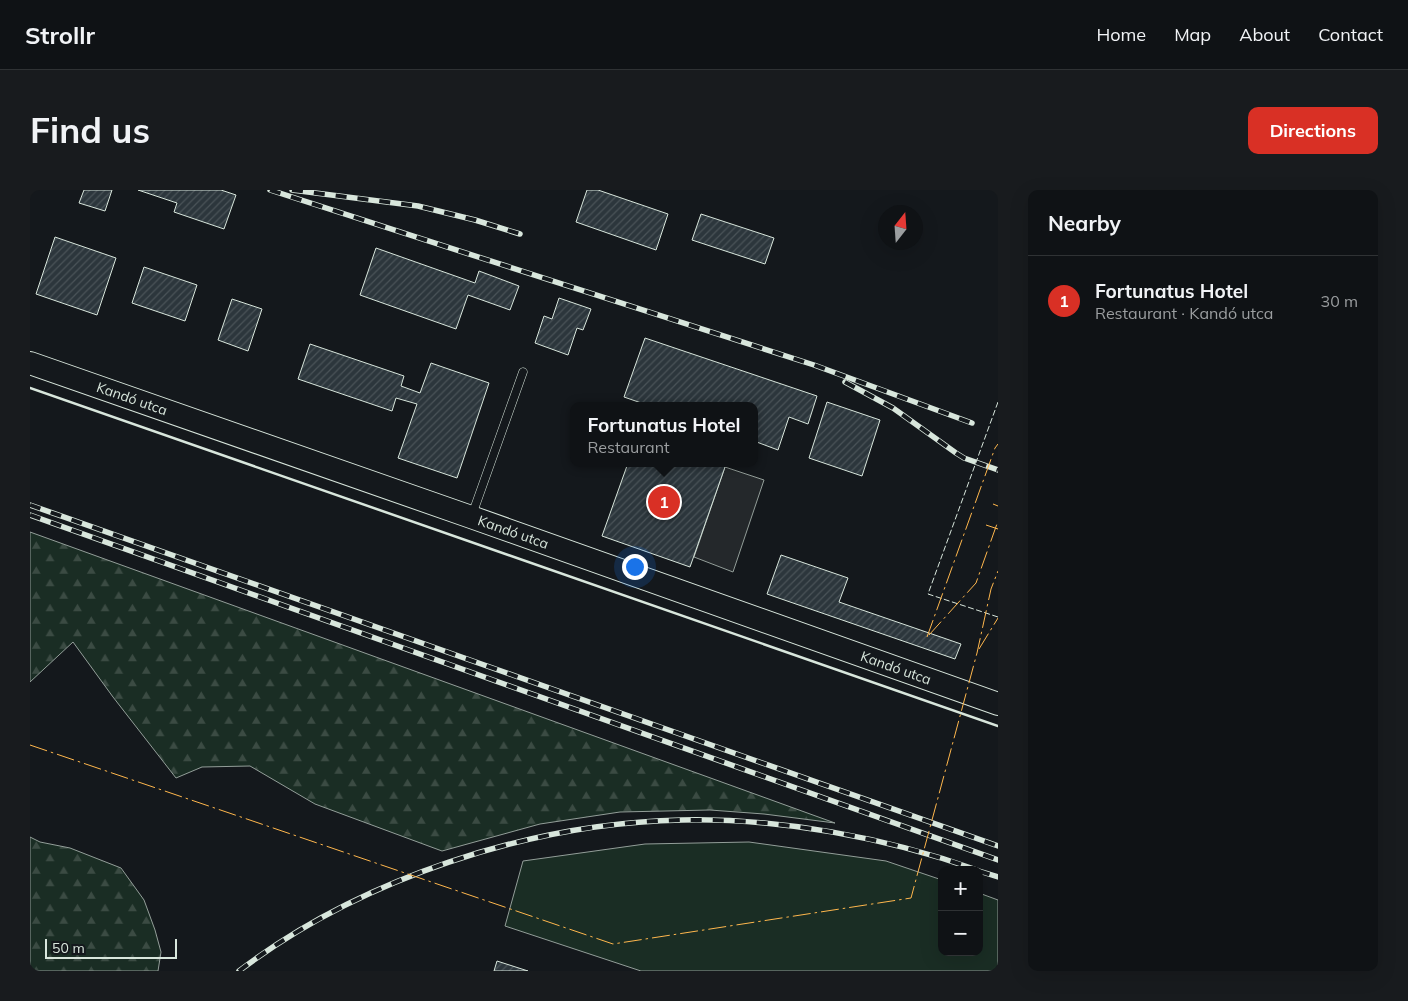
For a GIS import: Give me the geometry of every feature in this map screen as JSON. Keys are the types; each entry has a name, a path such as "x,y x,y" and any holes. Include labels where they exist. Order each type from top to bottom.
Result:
{"street":[{"name":"Kandó utca","path":"30,363 998,704"}],"lane":[{"path":"471,517 523,372"}],"green space":[{"path":"30,532 835,823 764,814 710,810 620,812 540,824 442,851 315,804 250,766 202,767 176,778 73,642 30,682"},
{"path":"30,837 40,842 70,848 121,868 144,900 155,930 161,952 158,971 30,971"},
{"path":"749,842 886,861 938,879 938,956 983,956 983,894 998,900 998,971 641,971 505,926 523,861 645,844"}],"shaded area":[{"path":"725,467 764,480 733,572 694,557"}],"building":[{"path":"84,190 112,190 105,211 79,203"},
{"path":"138,190 221,190 236,195 224,229 174,212 177,203"},
{"path":"587,190 598,190 668,214 656,250 576,222"},
{"path":"701,214 774,238 765,264 692,240"},
{"path":"55,237 116,258 97,315 36,294"},
{"path":"376,248 475,283 479,271 519,286 510,310 468,295 456,329 360,295"},
{"path":"144,267 197,285 185,321 132,303"},
{"path":"559,298 591,309 583,330 577,328 568,355 535,343 544,316 552,319"},
{"path":"232,299 262,309 248,351 218,340"},
{"path":"645,338 817,396 808,424 789,417 778,450 758,442 758,402 638,402 624,397"},
{"path":"310,344 404,376 401,386 420,393 431,363 489,383 457,478 398,458 417,404 396,398 392,411 298,379"},
{"path":"827,402 880,420 862,476 809,458"},
{"path":"627,467 725,467 690,567 602,536"},
{"path":"781,555 848,578 839,602 961,644 955,659 767,594"},
{"path":"497,961 528,971 494,971"}],"railway":[{"path":"270,190 814,365 972,423"},
{"path":"292,190 418,206 475,220 520,234"},
{"path":"845,382 893,408 964,458 998,470"},
{"path":"30,505 998,846"},
{"path":"30,515 998,860"},
{"path":"239,971 287,938 338,909 392,884 449,862 507,845 566,832 624,824 682,820 756,822 794,826 869,839 965,866"},
{"path":"983,872 998,877"}],"fence":[{"path":"998,402 928,594 998,617"}],"wall":[{"path":"30,388 998,726"}],"power":[{"path":"927,637 998,444"},
{"path":"993,504 998,506"},
{"path":"929,635 976,583 998,521"},
{"path":"986,525 998,529"},
{"path":"30,745 613,944 911,898 977,653 991,589 998,571"},
{"path":"979,649 998,618"}],"place":[{"name":"Fortunatus Hotel","path":"664,502"}]}
